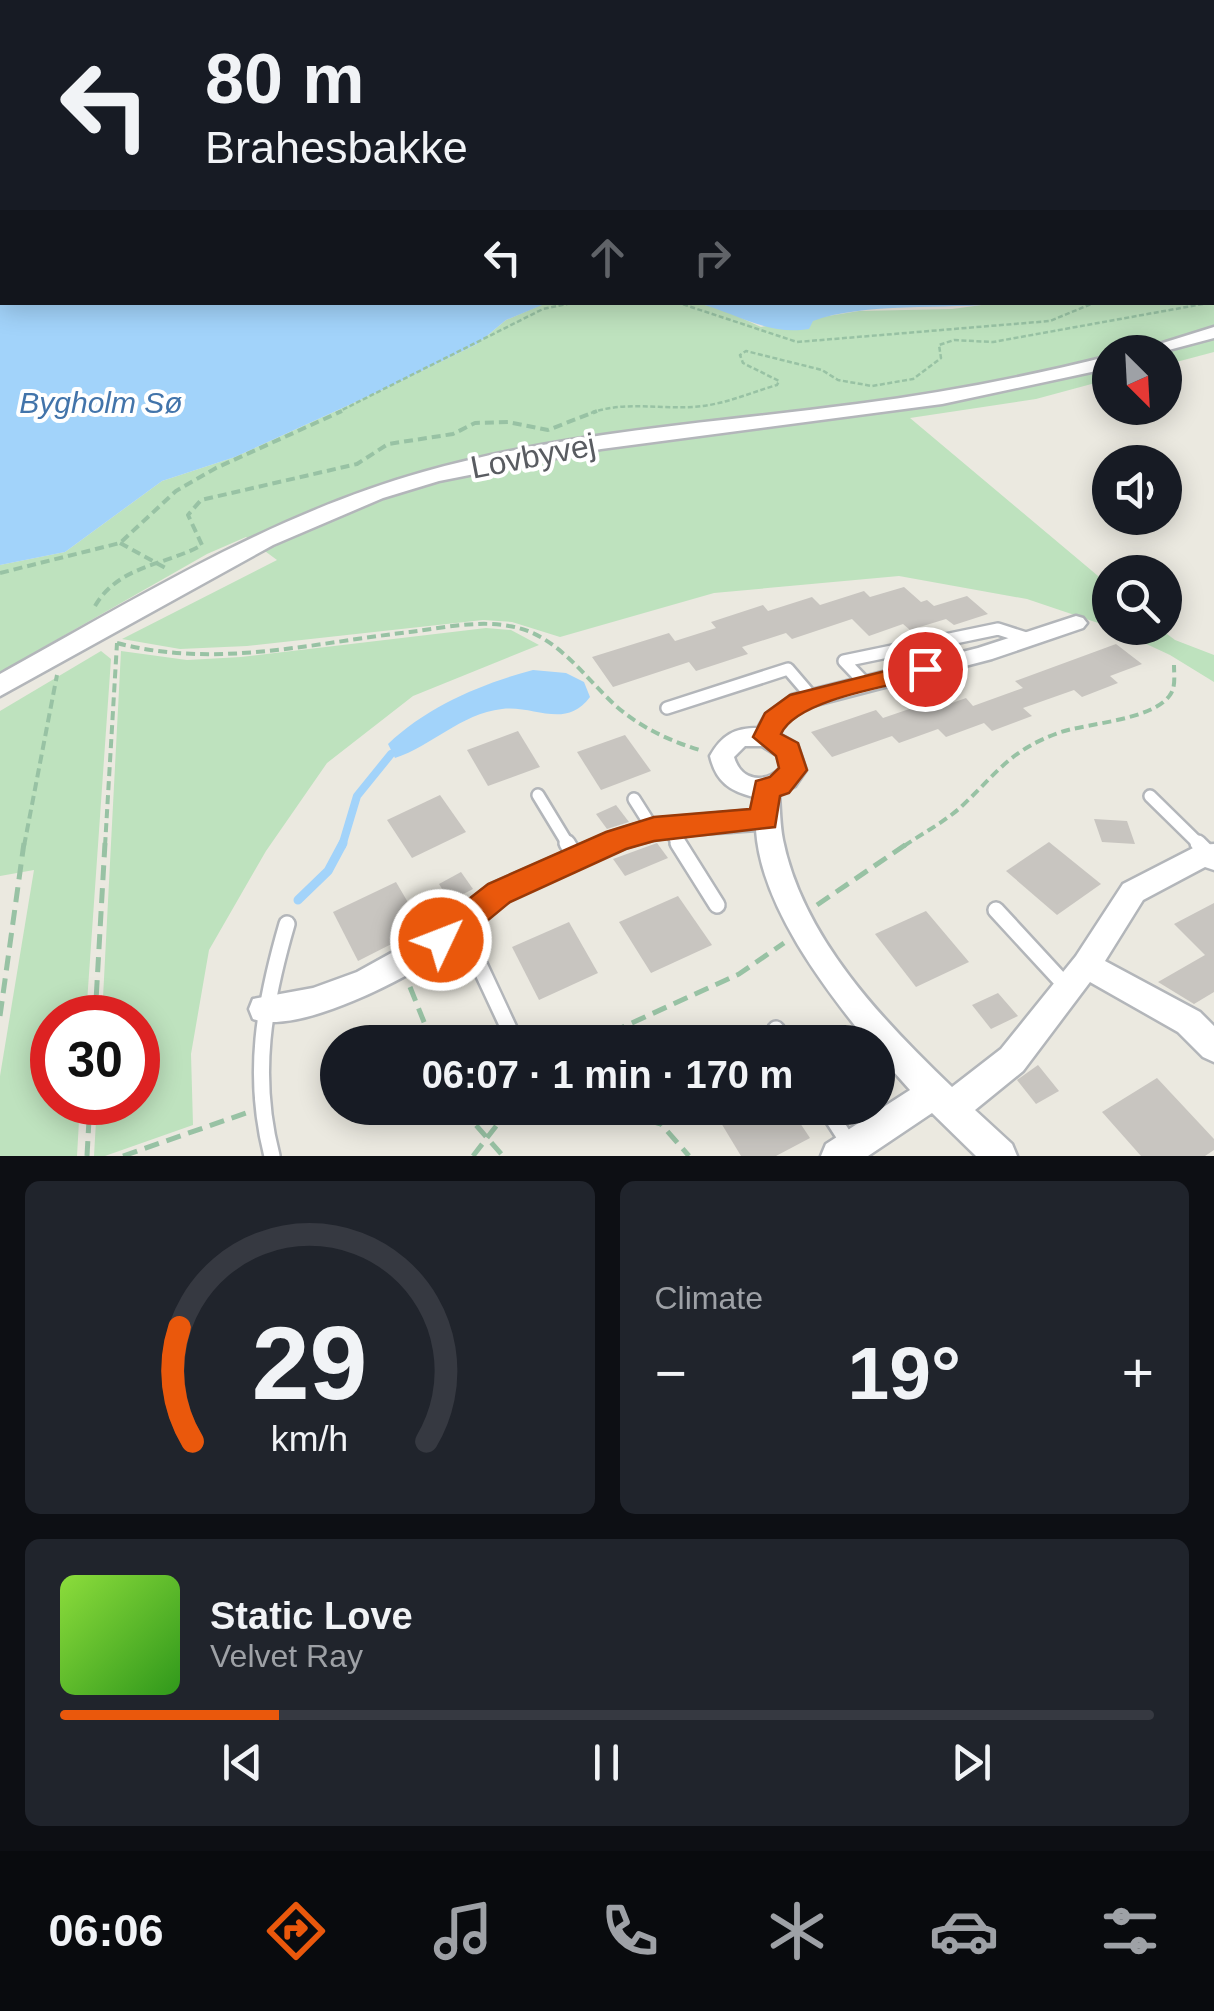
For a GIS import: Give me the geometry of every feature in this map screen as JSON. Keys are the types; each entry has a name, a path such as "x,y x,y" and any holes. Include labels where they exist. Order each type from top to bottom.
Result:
{"street":[{"path":"1182,341 1214,332"},
{"name":"Lovbyvej","path":"0,686 238,550 367,497 450,472 612,441 967,394 1092,367"},
{"path":"766,737 774,720 785,710 812,697 1076,624"},
{"path":"766,737 788,750 794,770 779,786 766,789 738,783 722,766 722,756 733,741 766,737"},
{"path":"766,789 764,819 799,922 850,1000 942,1101 1000,1156"},
{"path":"264,1009 313,1002 401,964 441,940 499,893 576,856 661,828 764,819"},
{"path":"845,1152 1012,1060 1077,976 1134,892 1211,856"},
{"path":"1077,976 1189,1022 1214,1048"}],"lane":[{"path":"866,684 844,661 998,629 1029,640"},
{"path":"667,708 788,669 812,697"},
{"path":"538,795 576,856"},
{"path":"1150,796 1211,856"},
{"path":"634,799 661,828 717,905"},
{"path":"996,910 1077,976"},
{"path":"460,923 509,1025"},
{"path":"272,1156 258,1108 256,1072 264,1009 287,924"},
{"path":"833,1125 845,1152"}],"path":[{"path":"0,573 120,543 176,491 216,468 382,393 542,309 561,305"},
{"path":"685,305 797,342 901,331 965,331 1050,320 1088,305"},
{"path":"1172,305 1172,310 1198,305"},
{"path":"120,543 187,580"},
{"path":"109,640 134,650 208,655 488,624 515,626 574,659 617,707 642,724 690,747 722,756"},
{"path":"96,995 117,643"},
{"path":"622,1025 730,982 761,964 817,906 960,808 1000,764 1023,748 1062,732 1148,711 1168,698 1174,687 1174,665"},
{"path":"0,1016 18,881 58,669"},
{"path":"401,964 425,1025"},
{"path":"123,1156 258,1108"},
{"path":"87,1156 89,1125"},
{"path":"475,1125 503,1156"},
{"path":"473,1156 497,1125"},
{"path":"662,1125 689,1156"}],"green space":[{"path":"541,305 705,305 761,327 859,311 982,305 1214,305 1214,352 1182,360 1182,335 1092,335 1092,384 1036,399 910,418 1092,571 1092,621 1027,599 899,576 714,593 560,637 512,622 483,620 247,646 180,649 122,639 277,560 246,537 207,554 0,672 0,565 65,552 162,481 235,457 393,385 477,344 506,320"},
{"path":"486,628 511,630 539,645 413,696 327,763 266,851 209,950 191,1054 193,1125 105,1156 94,1156 96,1125 160,1125 160,995 103,995 121,651 187,660"},
{"path":"1182,643 1214,655 1214,682 1149,645"},
{"path":"101,651 111,659 88,995 30,995 30,1125 79,1125 77,1156 0,1156 0,1076 34,870 0,876 0,711"}],"water":[{"name":"Bygholm Sø","path":"0,305 542,305 506,320 477,344 393,385 235,457 162,481 65,552 0,565"},
{"path":"703,305 981,305 856,311 813,321 809,329 766,326"},
{"path":"533,670 566,673 584,682 590,697 580,707 560,714 514,709 487,712 395,758 388,744 420,718 475,690"}],"building":[{"path":"904,587 921,602 927,600 934,606 967,596 988,614 954,625 946,619 910,630 903,624 869,636 852,619 792,639 786,633 742,647 748,654 696,671 689,662 613,687 592,657 669,633 675,641 716,628 711,622 763,605 768,611 812,597 820,605 864,591 870,597"},
{"path":"1113,645 1142,664 1110,676 1118,683 1082,697 1074,690 1023,708 1032,716 992,731 984,723 946,737 938,729 899,743 892,736 832,757 811,732 876,710 883,718 921,705 927,712 966,698 973,706 1023,688 1015,681"},
{"path":"518,731 540,767 488,786 467,750"},
{"path":"625,735 651,771 601,790 577,752"},
{"path":"440,795 466,832 412,858 387,820"},
{"path":"616,805 629,822 607,829 596,814"},
{"path":"1094,819 1127,821 1135,844 1102,842"},
{"path":"1049,842 1101,884 1057,915 1006,871"},
{"path":"657,843 668,858 625,876 613,859"},
{"path":"461,872 473,889 450,901 439,884"},
{"path":"396,882 423,928 358,961 333,912"},
{"path":"678,896 712,945 651,973 619,922"},
{"path":"1214,903 1214,992 1194,1004 1158,982 1205,955 1174,924"},
{"path":"926,911 969,962 916,987 875,934"},
{"path":"569,922 598,973 539,1000 512,947"},
{"path":"461,952 470,974 447,984 438,962"},
{"path":"998,993 1018,1016 991,1029 972,1005"},
{"path":"1038,1065 1059,1091 1036,1104 1017,1080"},
{"path":"1157,1078 1214,1139 1214,1150 1205,1156 1141,1156 1102,1112"},
{"path":"722,1125 801,1125 810,1138 776,1156 741,1156"}],"waterway":[{"path":"343,843 357,796 391,754"},
{"path":"298,900 328,871 343,843"}],"route":[{"path":"441,940 480,904 499,893 617,840 654,829 764,819 766,789 779,786 794,770 788,750 766,737 774,720 800,701 925,669"}]}
